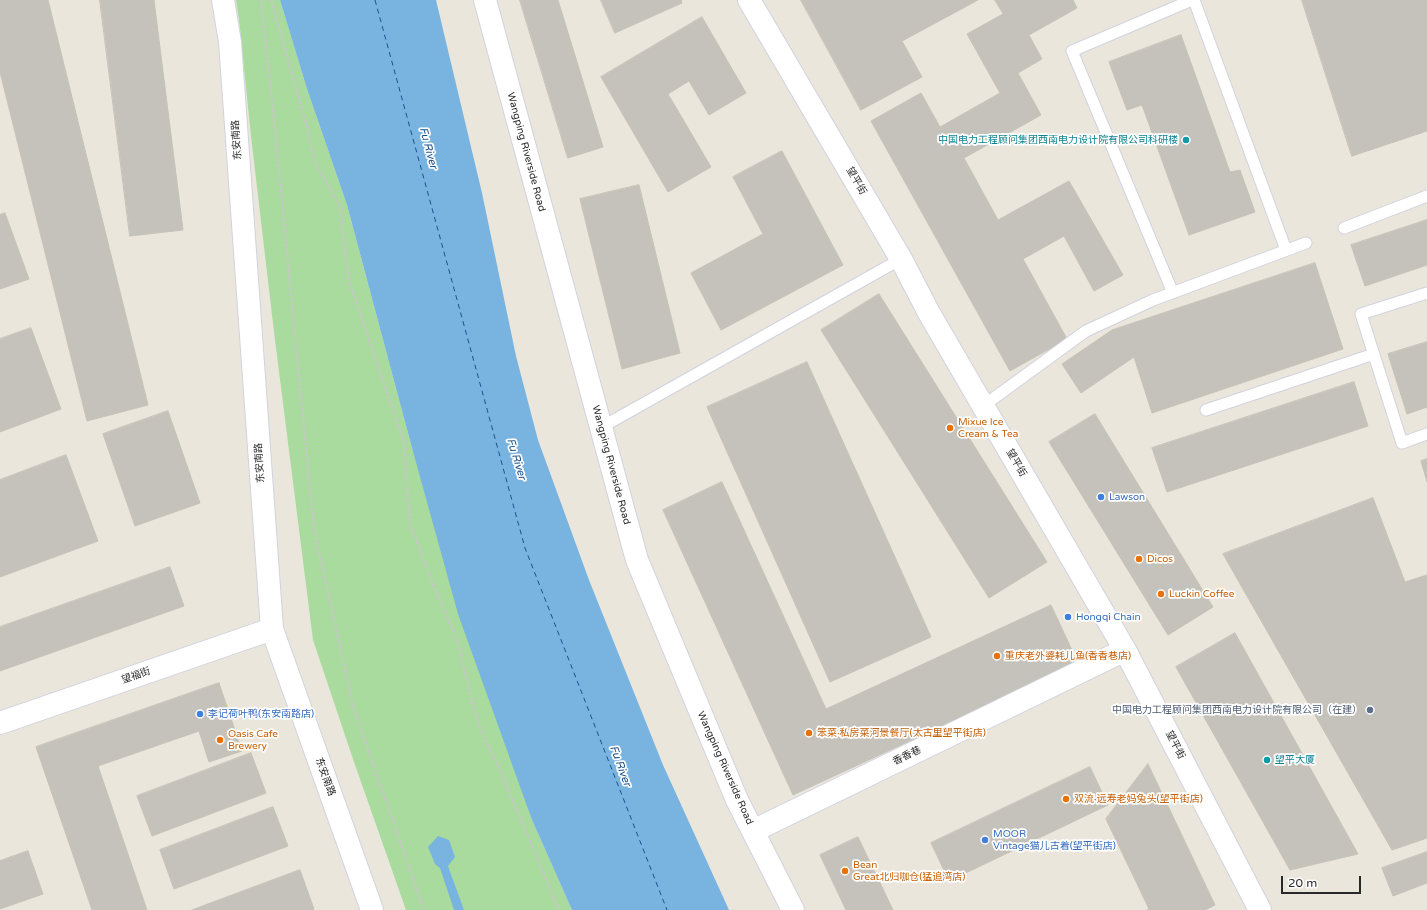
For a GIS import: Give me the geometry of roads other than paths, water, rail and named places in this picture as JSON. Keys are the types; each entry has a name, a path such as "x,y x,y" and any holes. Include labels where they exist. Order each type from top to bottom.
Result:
{"street":[{"name":"东安南路","path":"223,0 230,42 272,629 372,910"},
{"name":"Wangping Riverside Road","path":"485,0 637,560 737,800 793,910"},
{"name":"望平街","path":"749,0 901,259 928,313 1125,650 1260,910"},
{"name":"望福街","path":"0,723 272,629"},
{"name":"香香巷","path":"753,831 1125,650"}],"lane":[{"path":"1173,293 1072,51 1193,0 1286,250"},
{"path":"1344,228 1427,196"},
{"path":"982,406 1086,332 1153,300 1306,243"},
{"path":"600,428 901,259"},
{"path":"1427,293 1361,314 1402,442 1427,434"},
{"path":"1206,410 1374,354"}],"water":[{"name":"Fu River","path":"280,0 436,0 482,193 516,356 538,440 589,580 663,765 729,910 572,910 532,820 458,614 347,205 307,89"},
{"path":"438,836 449,840 455,857 448,866 464,910 454,910 440,868 435,864 428,847"}],"place":[{"name":"中国电力工程顾问集团西南电力设计院有限公司科研楼","path":"1186,140"},
{"name":"Mixue Ice Cream & Tea","path":"950,428"},
{"name":"Lawson","path":"1101,497"},
{"name":"Dicos","path":"1139,559"},
{"name":"Luckin Coffee","path":"1161,594"},
{"name":"Hongqi Chain","path":"1068,617"},
{"name":"重庆老外婆耗儿鱼(香香巷店)","path":"997,656"},
{"name":"中国电力工程顾问集团西南电力设计院有限公司（在建）","path":"1370,710"},
{"name":"李记荷叶鸭(东安南路店)","path":"200,714"},
{"name":"笨菜·私房菜河景餐厅(太古里望平街店)","path":"809,733"},
{"name":"Oasis Cafe Brewery","path":"220,740"},
{"name":"望平大厦","path":"1267,760"},
{"name":"双流·远寿老妈兔头(望平街店)","path":"1066,799"},
{"name":"MOOR Vintage猫儿古着(望平街店)","path":"985,840"},
{"name":"Bean Great北归咖仓(猛追湾店)","path":"845,871"}]}
